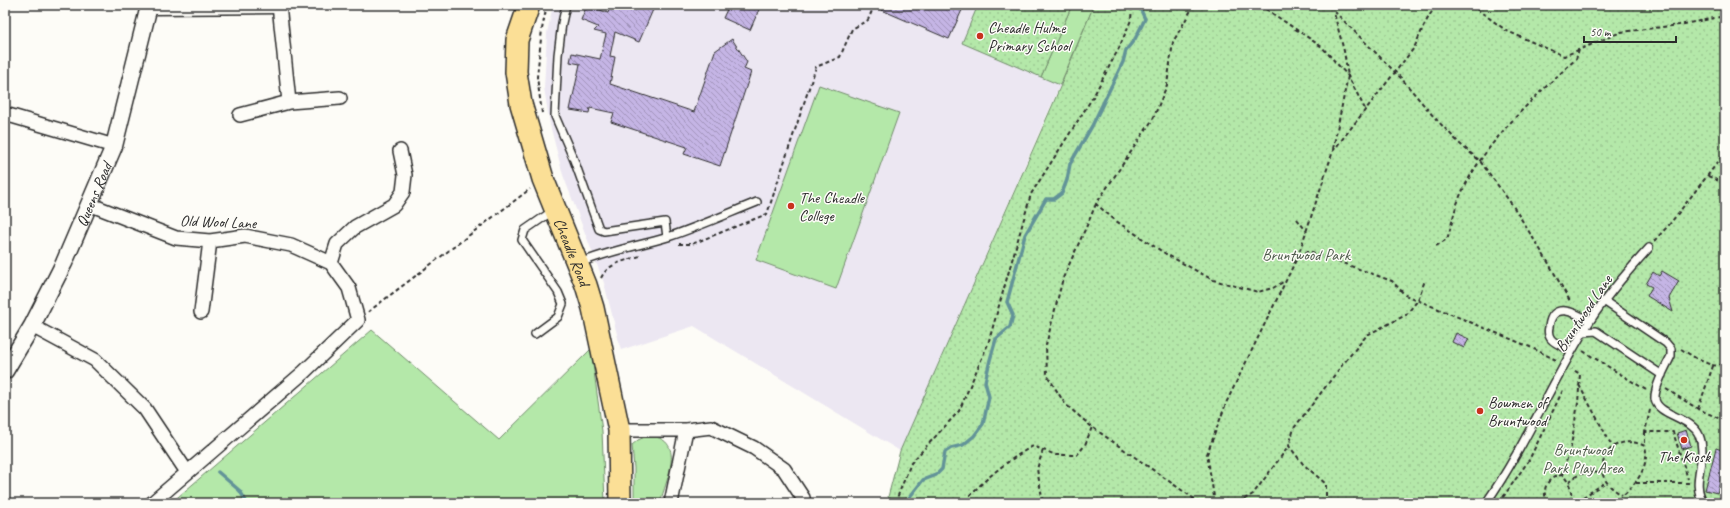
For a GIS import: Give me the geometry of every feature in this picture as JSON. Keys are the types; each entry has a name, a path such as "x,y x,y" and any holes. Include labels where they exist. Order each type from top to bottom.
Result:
{"main road":[{"name":"Cheadle Road","path":"529,5 517,40 516,72 521,104 543,179 555,208 584,261 619,430 620,503"}],"street":[{"path":"149,6 280,5 289,102"},
{"name":"Queens Road","path":"5,371 32,326 64,263 114,146 149,6"},
{"path":"240,115 289,102 340,98"},
{"path":"5,114 114,146"},
{"path":"152,503 304,372 358,320 349,288 331,263 337,244 355,228 394,204 403,192 405,175 400,151"},
{"name":"Old Wool Lane","path":"89,204 176,238 210,241 245,236 291,245 331,263"},
{"path":"201,312 210,241"},
{"path":"32,326 95,360 144,409 187,472"},
{"path":"619,430 686,430 711,427 754,448 784,470 803,498 804,503"},
{"path":"671,503 686,430"}],"lane":[{"path":"566,5 558,55 556,116 600,229 604,231 665,222 667,237"},
{"path":"584,261 667,237 757,202"},
{"path":"535,334 558,317 563,304 558,292 522,240 524,230 555,208"},
{"name":"Bruntwood Lane","path":"1486,503 1508,471 1590,321 1604,301 1649,248"},
{"path":"1604,301 1666,343 1671,349 1671,356 1653,399 1662,409 1694,426 1698,433 1701,441 1703,456 1697,483 1700,497 1704,503"},
{"path":"1574,349 1552,340 1548,332 1550,322 1555,314 1563,310 1576,312 1590,321"},
{"path":"1584,332 1596,332 1662,375"}],"path":[{"path":"542,114 537,77 542,29 547,5"},
{"path":"672,245 692,244 767,214 816,67 840,58 852,29 868,20 874,6 878,8 879,5"},
{"path":"895,503 911,463 959,411 988,344 1031,194 1093,97 1119,48 1131,20 1132,5"},
{"path":"1194,5 1173,42 1166,85 1152,119 1096,204 1063,278 1046,345 1047,376 1065,404 1092,426 1200,503"},
{"path":"1260,5 1322,48 1348,76 1365,109"},
{"path":"1215,503 1207,454 1227,401 1298,256 1333,151 1348,76 1344,51 1334,11 1331,5"},
{"path":"1333,151 1394,71 1414,48 1424,29 1427,16 1437,5"},
{"path":"1471,5 1507,31 1564,56 1621,32 1725,16"},
{"path":"1334,11 1394,71 1460,144 1480,161 1513,206 1548,262 1576,312"},
{"path":"1436,246 1447,239 1458,203 1480,161 1525,106 1576,59 1580,49"},
{"path":"1649,248 1669,225 1725,153"},
{"path":"1708,176 1725,184"},
{"path":"358,320 543,179"},
{"path":"1096,204 1116,221 1166,254 1213,280 1258,292 1273,288 1286,281"},
{"path":"1297,219 1307,232"},
{"path":"1298,256 1309,251 1392,281 1405,295 1530,347 1580,374 1578,403 1571,446 1562,475"},
{"path":"584,261 600,280 604,271 610,266 643,255"},
{"path":"1238,503 1253,494 1290,446 1294,428 1367,335 1406,315 1418,300 1425,280"},
{"path":"1671,349 1679,348 1714,366 1723,365 1725,362"},
{"path":"1574,349 1646,390 1653,399 1645,432 1645,461 1636,483 1613,503"},
{"path":"1698,409 1714,366"},
{"path":"1570,376 1573,369"},
{"path":"1500,503 1528,460 1566,383"},
{"path":"1579,384 1612,446"},
{"path":"1658,385 1698,409 1725,421"},
{"path":"972,503 970,496 984,481 1009,459 1033,446 1056,455 1077,455 1085,445 1092,426"},
{"path":"1645,432 1673,432 1689,483"},
{"path":"1622,495 1606,481 1602,473 1604,460 1607,453 1612,446 1626,442 1633,442 1645,446"},
{"path":"1290,446 1303,464 1326,484 1326,503"},
{"path":"1043,450 1037,469 1043,503"},
{"path":"1569,482 1581,474 1588,472 1602,473"},
{"path":"1562,475 1569,482 1572,494 1571,500"},
{"path":"1548,503 1544,493 1548,482 1556,476 1562,475"},
{"path":"1577,501 1606,481"},
{"path":"1636,483 1697,483"},
{"path":"1566,503 1571,500 1581,503"}],"shaded area":[{"name":"The Cheadle College","path":"553,5 1072,5 1041,77 1060,85 900,451 694,326 621,350 604,283 563,175 550,125 544,88 547,33"}],"green space":[{"path":"978,5 1072,5 1041,77 962,43"},
{"path":"1072,5 1094,5 1060,85 1041,77"},
{"name":"Bruntwood Park","path":"1094,5 1725,5 1725,503 895,503 888,497 900,451 1053,104"},
{"path":"819,85 899,113 836,289 756,260"},
{"path":"372,330 499,440 591,349 602,431 605,503 171,503"},
{"path":"647,436 660,438 667,444 671,452 669,472 660,503 634,503 634,468 632,445 638,440"}],"building":[{"path":"587,5 608,13 611,5 655,5 639,42 615,32 610,56 615,57 610,84 694,112 715,51 732,39 747,62 744,69 751,72 720,166 684,154 687,147 611,122 614,113 590,108 589,113 570,110 580,64 570,62 572,53 600,59 606,34 594,31 598,27 581,20"},
{"path":"729,5 761,5 750,30 723,18"},
{"path":"870,5 951,5 962,10 949,39"},
{"path":"1662,271 1679,281 1669,298 1673,312 1647,296 1652,287 1646,284 1653,272 1659,276"},
{"path":"1456,333 1469,339 1464,348 1452,342"},
{"name":"The Kiosk","path":"1686,430 1691,446 1682,449 1677,433"},
{"path":"1716,448 1725,451 1725,471 1723,471 1717,493 1705,490"}],"waterway":[{"path":"905,503 923,480 936,475 942,469 945,452 951,448 963,445 974,436 983,424 989,397 985,382 996,339 1010,327 1013,315 1007,302 1025,235 1046,199 1054,199 1062,193 1067,180 1070,164 1092,126 1123,62 1126,50 1135,39 1145,19 1140,5"},
{"path":"218,472 240,491 247,503"}],"place":[{"name":"Cheadle Hulme Primary School","path":"980,36"},
{"name":"The Cheadle College","path":"791,206"},
{"name":"Bowmen of Bruntwood","path":"1480,411"},
{"name":"The Kiosk","path":"1684,440"}],"park label":[{"name":"Bruntwood Park Play Area","path":"1583,458"}]}
